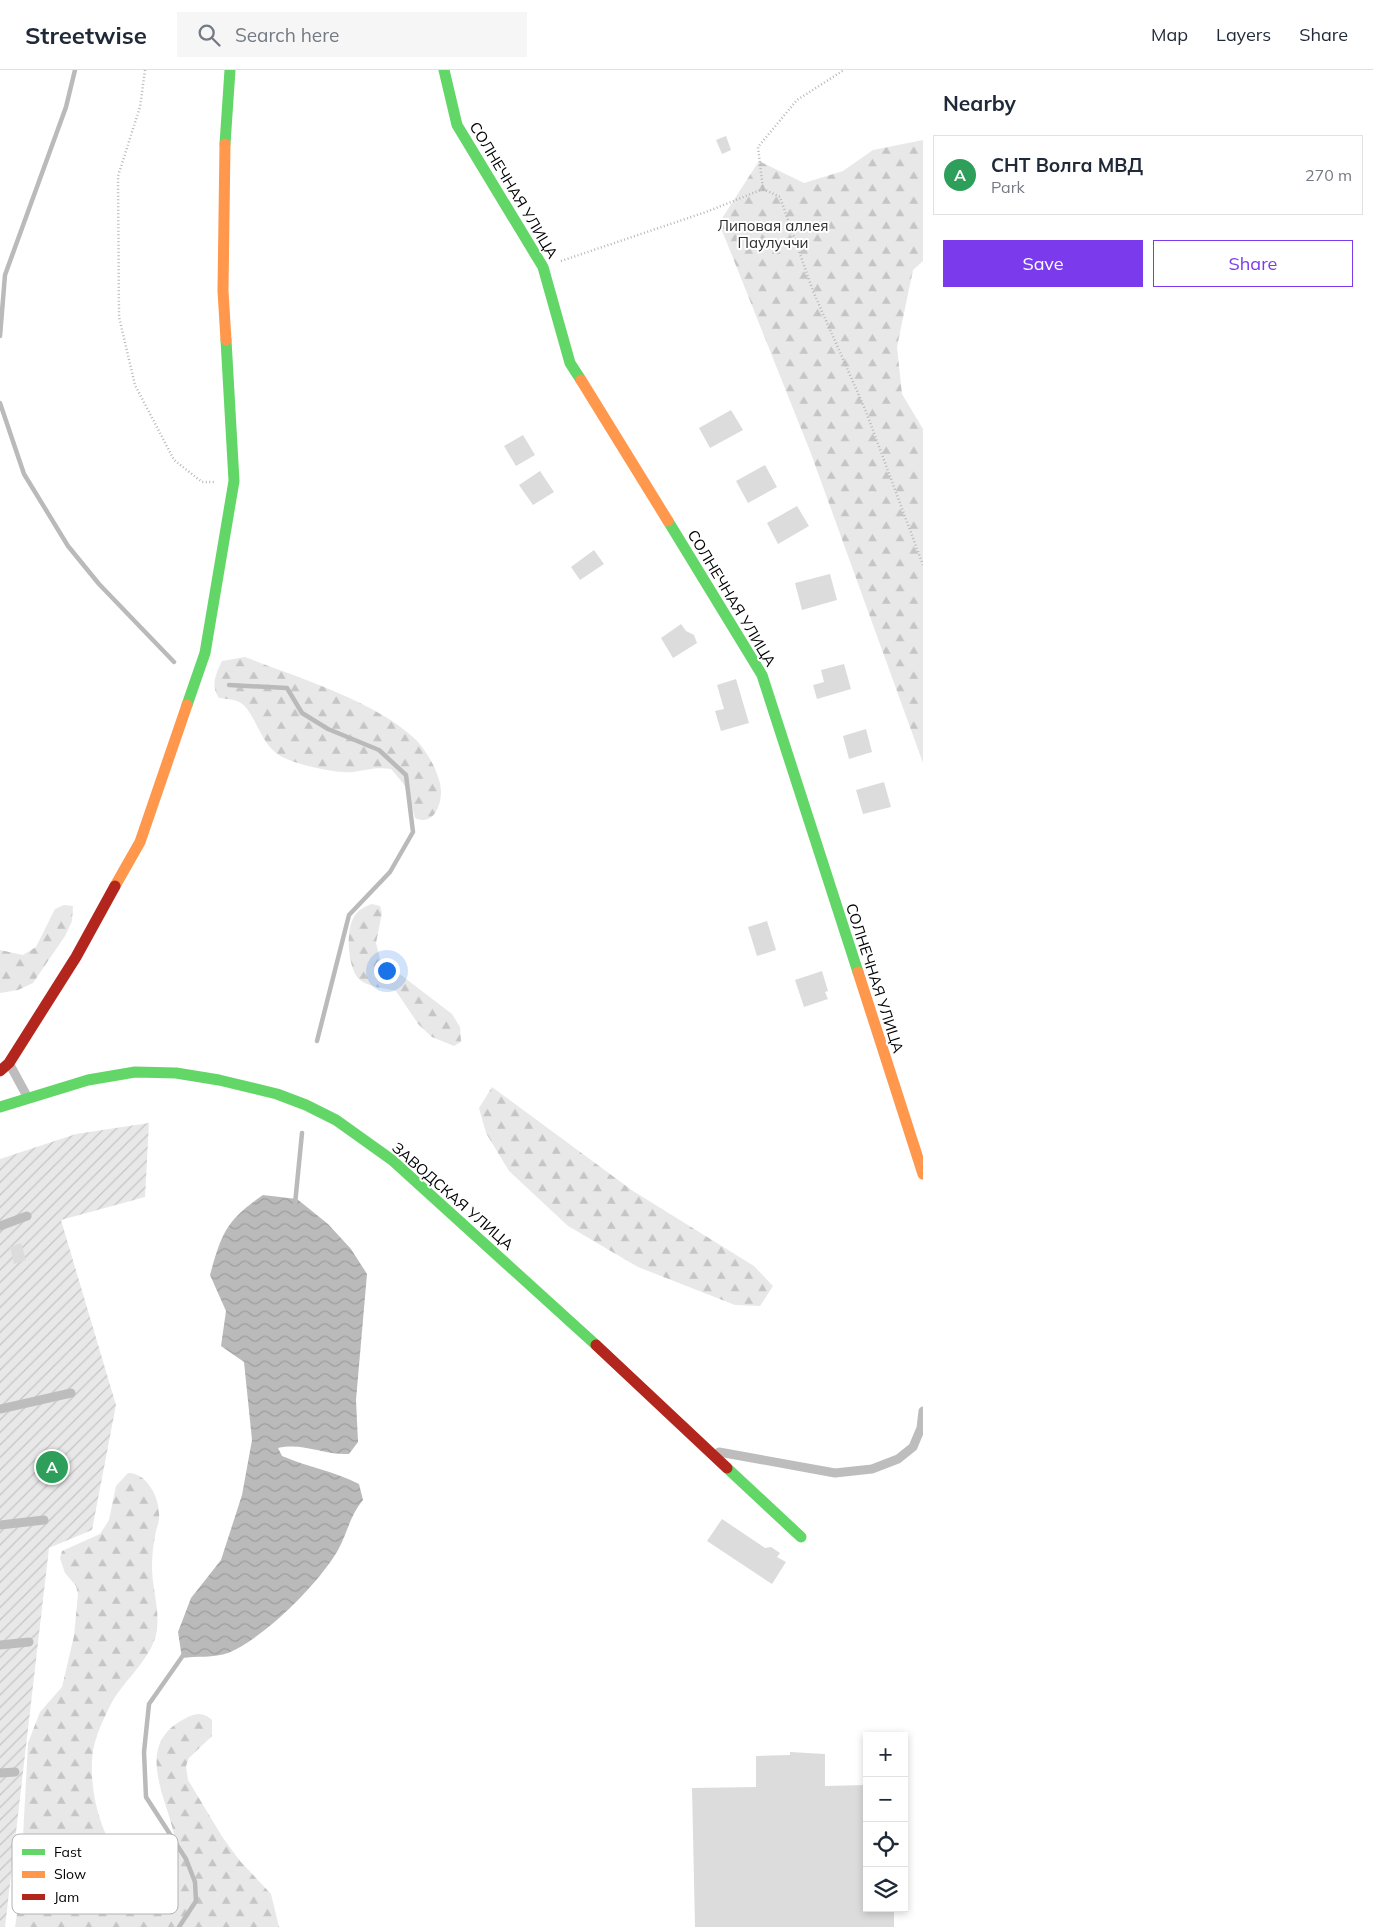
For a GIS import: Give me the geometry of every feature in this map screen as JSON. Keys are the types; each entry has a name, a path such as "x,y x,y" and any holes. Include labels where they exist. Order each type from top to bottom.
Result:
{"street":[{"path":"4,1067 76,957 140,842 205,653 234,481 223,291 225,133 230,70"},
{"name":"СОЛНЕЧНАЯ УЛИЦА","path":"444,70 458,125 543,267 570,363 762,676 923,1174"},
{"name":"ЗАВОДСКАЯ УЛИЦА","path":"0,1107 119,1073 155,1072 198,1077 240,1085 278,1094 310,1106 343,1126 420,1184 547,1298 801,1537"}],"lane":[{"path":"4,1067 28,1098"},
{"path":"0,1226 27,1216"},
{"path":"1,1406 71,1392"},
{"path":"709,1451 835,1473 872,1469 898,1459 913,1447 921,1428 923,1411"},
{"path":"0,1524 44,1520"},
{"path":"0,1645 29,1642"},
{"path":"0,1773 15,1772"}],"path":[{"path":"145,70 140,107 118,176 119,317 135,385 174,460 202,482 234,481"},
{"path":"763,189 758,147 797,100 844,70"},
{"path":"543,267 706,212 763,189 780,197 813,291 865,408 923,565"}],"green space":[{"name":"Липовая аллея Паулуччи","path":"923,140 923,261 913,270 897,347 902,394 923,429 923,763 810,451 719,223 759,161 804,183 843,171 873,150"},
{"path":"245,657 357,701 398,725 414,738 428,755 436,770 440,785 441,798 431,818 421,820 415,818 407,788 391,769 353,772 336,771 292,761 270,748 246,708 236,701 219,698 216,693 214,684 222,661"},
{"path":"372,904 380,906 382,913 376,943 380,959 452,1014 460,1027 461,1042 454,1046 432,1037 419,1025 396,991 362,982 355,974 350,958 349,931 351,923 360,910"},
{"path":"64,905 73,906 72,921 65,936 33,983 18,990 0,993 0,950 23,955 36,947 55,909"},
{"path":"492,1087 633,1191 754,1266 773,1286 760,1306 735,1305 638,1267 568,1226 509,1171 486,1133 479,1108"},
{"path":"149,1123 145,1197 61,1220 116,1405 92,1530 49,1548 16,1834 12,1834 12,1867 5,1927 0,1927 0,1159 76,1134"},
{"path":"128,1473 135,1474 146,1481 157,1500 159,1519 152,1555 152,1567 157,1626 156,1635 147,1655 114,1699 95,1741 92,1755 92,1781 99,1817 106,1834 23,1834 28,1743 40,1712 62,1687 74,1636 78,1594 76,1586 65,1573 60,1558 62,1551 100,1534 109,1520 116,1486"},
{"path":"201,1714 212,1720 212,1736 189,1758 186,1766 188,1780 223,1838 240,1861 271,1894 279,1927 15,1927 17,1914 178,1914 178,1834 174,1834 159,1783 157,1764 159,1746 169,1730 188,1717"}],"water":[{"path":"263,1195 297,1199 328,1224 351,1249 367,1274 356,1400 358,1442 349,1454 296,1447 278,1448 282,1456 359,1484 363,1500 354,1514 335,1555 314,1582 287,1611 257,1636 228,1653 217,1656 182,1658 178,1632 191,1598 221,1560 242,1495 252,1440 244,1362 221,1346 226,1311 210,1275 218,1248 227,1229 241,1212"}],"building":[{"path":"726,136 731,150 722,154 716,140"},
{"path":"731,410 743,430 710,448 699,428"},
{"path":"523,435 535,455 516,466 504,446"},
{"path":"765,465 777,487 748,503 736,481"},
{"path":"540,471 554,492 533,505 519,485"},
{"path":"797,506 809,526 778,544 767,523"},
{"path":"594,550 604,564 580,580 571,567"},
{"path":"830,574 837,600 802,610 795,583"},
{"path":"681,624 686,631 694,635 697,643 673,658 661,638"},
{"path":"844,664 851,689 817,699 813,685 824,682 821,670"},
{"path":"736,679 749,723 721,731 715,711 724,709 717,685"},
{"path":"866,729 872,752 849,759 843,736"},
{"path":"884,782 891,807 863,814 856,790"},
{"path":"767,921 776,950 757,956 748,927"},
{"path":"822,971 828,991 825,992 828,999 804,1007 795,980"},
{"path":"21,1243 26,1260 14,1264 10,1247"},
{"path":"722,1519 765,1548 771,1547 780,1553 777,1557 786,1562 772,1584 707,1541"},
{"path":"790,1752 825,1754 825,1786 863,1785 863,1912 894,1912 894,1927 695,1927 692,1788 756,1787 756,1756 790,1755"}],"waterway":[{"path":"0,336 5,275 66,107 75,70"},
{"path":"0,403 24,474 68,546 99,584 174,662"},
{"path":"229,685 287,688 302,713 328,729 379,750 406,775 413,832 390,872 349,915 317,1041"},
{"path":"295,1204 302,1133"},
{"path":"170,1834 146,1797 144,1752 149,1704 184,1654"},
{"path":"178,1847 186,1859 195,1882 196,1901 179,1927"}],"traffic: fast":[{"path":"225,144 230,70"},
{"path":"444,70 457,125 543,267 570,363 581,380"},
{"path":"187,705 205,653 234,481 226,340"},
{"path":"668,521 762,675 858,972"},
{"path":"0,1107 88,1080 135,1072 176,1073 219,1080 277,1094 306,1105 336,1120 392,1160 596,1345"},
{"path":"727,1468 801,1537"}],"traffic: slow":[{"path":"225,144 223,291 226,340"},
{"path":"581,380 668,521"},
{"path":"115,886 140,842 187,705"},
{"path":"858,972 923,1174"}],"traffic: jam":[{"path":"0,1071 9,1063 76,957 115,886"},
{"path":"596,1345 727,1468"}],"place":[{"name":"СНТ Волга МВД","path":"52,1467"}]}
